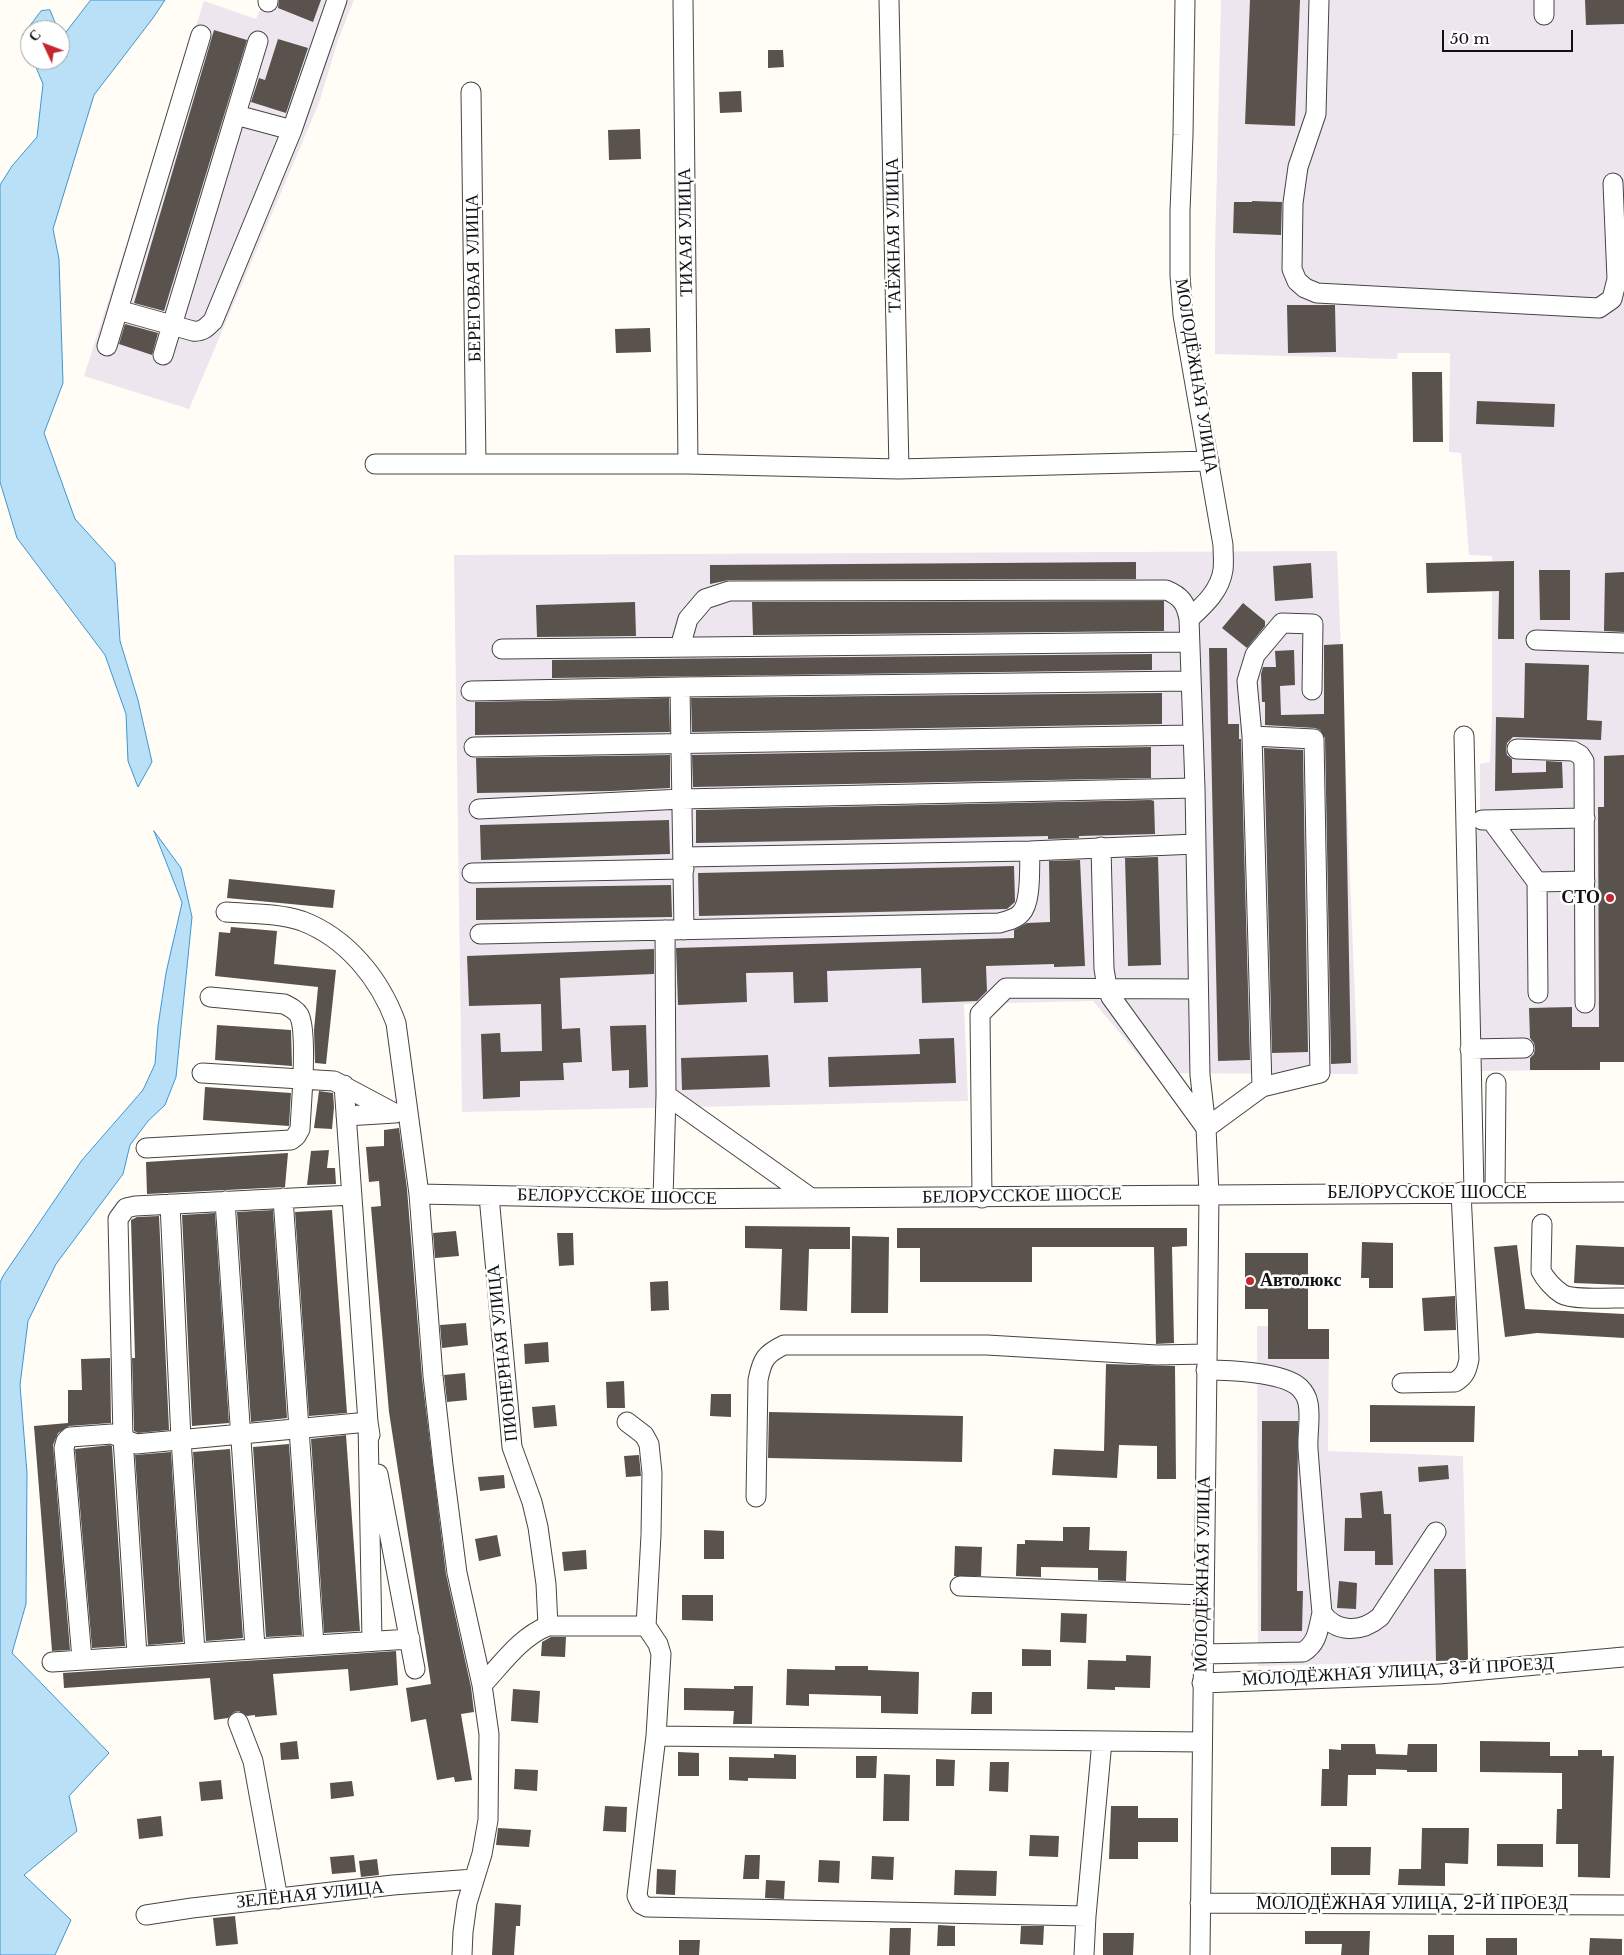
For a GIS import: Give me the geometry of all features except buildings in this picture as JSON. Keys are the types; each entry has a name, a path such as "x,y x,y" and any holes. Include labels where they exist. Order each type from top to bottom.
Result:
{"street":[{"path":"118,310 199,332 205,329 212,321 292,130 337,0"},
{"name":"ТИХАЯ УЛИЦА","path":"683,0 688,464"},
{"name":"ТАЁЖНАЯ УЛИЦА","path":"889,0 899,469"},
{"name":"МОЛОДЁЖНАЯ УЛИЦА","path":"1185,0 1180,275 1183,315 1223,545 1223,570 1217,587 1209,599 1189,619 1195,788 1200,1075 1206,1128 1208,1194 1200,1955"},
{"path":"1319,0 1316,114 1298,168 1293,203 1292,269 1297,280 1304,288 1317,293 1599,308 1612,299 1617,279 1613,183"},
{"path":"107,346 201,35"},
{"path":"163,354 258,41"},
{"name":"БЕРЕГОВАЯ УЛИЦА","path":"471,92 476,464"},
{"path":"236,115 292,130"},
{"path":"375,464 688,464 899,469 1209,461"},
{"path":"680,647 688,619 705,599 729,591 1166,590 1176,594 1182,600 1187,609 1189,619"},
{"path":"1262,1087 1252,736 1247,681 1255,655 1282,623 1313,624 1312,690"},
{"path":"1536,640 1624,643"},
{"path":"502,649 1189,642"},
{"path":"471,691 1191,681"},
{"path":"680,687 684,930"},
{"path":"474,747 1193,735"},
{"path":"1101,847 1104,969 1107,987 1111,997 1206,1128 1262,1087 1320,1073 1314,739 1252,736"},
{"path":"1402,1384 1455,1382 1462,1378 1467,1371 1467,1192 1470,1049 1464,736"},
{"path":"1517,750 1573,751 1580,755 1584,761 1586,1003"},
{"path":"478,809 682,799 1195,788"},
{"path":"1466,820 1585,818"},
{"path":"1491,820 1537,882 1538,993"},
{"path":"472,873 684,863 1196,844"},
{"path":"480,934 999,923 1022,913 1027,904 1030,851"},
{"path":"1537,882 1585,881"},
{"path":"226,912 279,916 301,921 325,933 358,960 375,981 389,1004 396,1023 401,1113 419,1194 432,1376 442,1465 458,1573 482,1686 488,1734 488,1820 482,1854 467,1903 462,1955"},
{"path":"663,1199 666,1095 665,930"},
{"path":"982,1198 980,1014 1006,988 1107,987 1198,989"},
{"path":"146,1148 290,1140 296,1136 300,1129 303,1078 302,1025 299,1015 293,1008 284,1004 210,997"},
{"path":"1470,1049 1524,1048"},
{"path":"202,1073 334,1080 401,1113"},
{"path":"1495,1192 1496,1083"},
{"path":"344,1085 368,1422 372,1641"},
{"path":"666,1095 811,1198"},
{"path":"346,1116 401,1113"},
{"name":"БЕЛОРУССКОЕ ШОССЕ","path":"419,1194 663,1199 1624,1192"},
{"path":"137,1655 123,1438 118,1219 126,1208 135,1206 352,1195"},
{"name":"ПИОНЕРНАЯ УЛИЦА","path":"489,1196 510,1438 532,1502 538,1527 546,1584 548,1626"},
{"path":"283,1198 314,1645"},
{"path":"225,1201 239,1434 255,1648"},
{"path":"170,1204 181,1440 195,1652"},
{"path":"1542,1224 1541,1271 1544,1277 1558,1291 1568,1296 1624,1298"},
{"path":"756,1497 758,1380 764,1358 773,1350 784,1345 987,1345 1157,1355 1206,1362 1234,1370 1290,1381 1305,1394 1308,1404 1308,1446 1322,1613 1317,1637 1312,1647 1303,1652 1202,1654"},
{"path":"82,1659 64,1448 66,1441 70,1437 112,1434 136,1444 368,1422"},
{"path":"368,1422 415,1669"},
{"path":"627,1422 644,1435 649,1444 651,1463 651,1535 646,1626 658,1644 661,1654 656,1736 637,1896 641,1904 647,1908 1086,1916"},
{"path":"1322,1613 1334,1626 1342,1628 1364,1627 1372,1624 1380,1617 1436,1532"},
{"path":"960,1586 1203,1595"},
{"path":"482,1686 524,1640 535,1631 548,1626 646,1626"},
{"path":"52,1662 137,1655 410,1639"},
{"name":"МОЛОДЁЖНАЯ УЛИЦА, 3-Й ПРОЕЗД","path":"1202,1683 1439,1674 1624,1657"},
{"path":"238,1722 253,1761 278,1899"},
{"path":"656,1736 1201,1742"},
{"path":"1084,1955 1102,1741"},
{"name":"ЗЕЛЁНАЯ УЛИЦА","path":"146,1915 192,1908 393,1886 474,1880"},
{"name":"МОЛОДЁЖНАЯ УЛИЦА, 2-Й ПРОЕЗД","path":"1200,1903 1624,1906"}],"shaded area":[{"path":"264,0 354,0 338,40 319,103 189,409 84,376 204,1 256,19"},
{"path":"1221,0 1624,0 1624,1062 1600,1062 1600,1070 1480,1071 1475,834 1480,826 1480,764 1490,762 1492,717 1492,556 1469,555 1461,453 1449,452 1450,353 1398,353 1397,359 1215,354 1215,251"},
{"path":"1337,551 1358,1074 1153,1073 1093,1001 964,1004 968,1101 462,1112 454,555"},
{"path":"1257,1326 1268,1326 1268,1328 1329,1329 1328,1451 1463,1456 1468,1660 1258,1666"}],"water":[{"path":"91,0 165,0 94,95 53,229 59,259 63,383 44,433 75,519 115,563 120,641 138,700 152,762 138,787 128,761 126,714 105,655 17,538 0,482 0,185 12,166 37,137 43,84 37,70 70,70 70,27"},
{"path":"50,10 54,20 34,20 41,11"},
{"path":"154,831 181,868 192,917 176,1077 165,1105 148,1121 130,1145 123,1174 56,1264 28,1321 20,1385 27,1473 26,1604 12,1653 109,1753 69,1796 77,1831 24,1875 71,1920 55,1955 0,1955 0,1283 82,1160 143,1090 155,1064 158,1026 166,973 182,903"}],"place":[{"name":"СТО","path":"1610,898"},
{"name":"Автолюкс","path":"1250,1281"}]}
